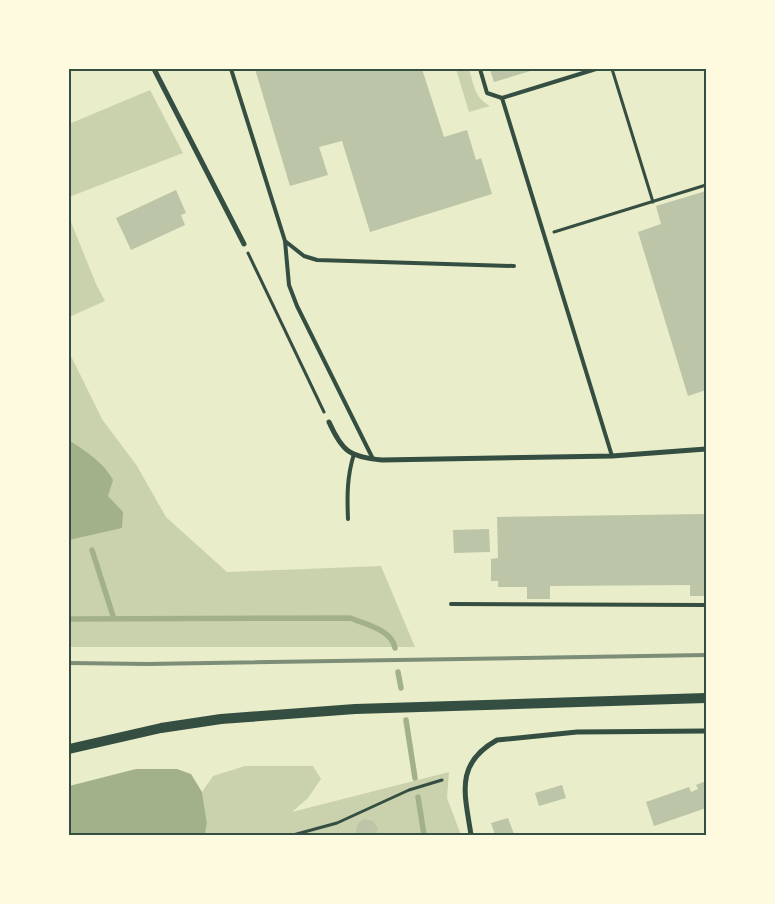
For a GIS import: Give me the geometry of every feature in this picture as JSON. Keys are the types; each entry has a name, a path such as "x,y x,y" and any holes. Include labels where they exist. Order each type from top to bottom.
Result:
{"main road":[{"path":"69,749 161,728 221,718 354,709 706,698"}],"street":[{"path":"154,69 244,244"},
{"path":"329,422 338,441 344,448 354,454 373,459 403,461 612,456 706,449"},
{"path":"471,835 464,781 468,768 485,746 497,740 577,732 706,731"}],"lane":[{"path":"231,69 285,240 289,285 297,306 373,459"},
{"path":"480,69 487,93 502,98 596,69"},
{"path":"502,98 612,456"},
{"path":"285,240 304,256 317,260 514,266"},
{"path":"348,519 347,490 349,471 354,454"},
{"path":"451,604 706,605"}],"path":[{"path":"612,69 653,202"},
{"path":"544,235 706,185"},
{"path":"244,244 329,422"},
{"path":"293,835 337,823 409,790 442,780"}],"shaded area":[{"path":"456,69 469,69 478,95 490,106 469,112"},
{"path":"150,90 183,153 69,197 69,124"},
{"path":"69,217 96,284 105,301 69,317"},
{"path":"69,352 102,419 137,466 166,517 227,572 381,566 415,647 69,647"},
{"path":"70,441 88,453 113,480 108,496 123,512 122,528 69,540"},
{"path":"245,766 313,766 321,779 308,798 292,812 449,772 447,798 461,835 200,835 205,834 207,823 202,792 213,776"},
{"path":"136,769 177,769 191,774 202,792 207,823 205,834 69,835 69,786"}],"building":[{"path":"255,69 422,69 444,137 467,130 476,160 481,158 492,194 370,232 342,141 319,147 328,175 290,186"},
{"path":"490,69 537,69 494,82"},
{"path":"176,190 186,213 181,215 185,225 131,250 116,218"},
{"path":"706,191 706,390 688,396 638,232 661,224 656,206"},
{"path":"706,514 706,596 690,596 690,585 550,586 550,599 527,599 527,587 498,587 498,581 491,581 491,559 498,558 497,517"},
{"path":"489,529 490,552 454,553 453,530"},
{"path":"706,781 706,808 654,826 646,802 689,787 691,792 698,789 696,785"},
{"path":"562,785 566,798 539,806 535,793"},
{"path":"508,818 514,834 495,835 491,823"},
{"path":"365,819 373,821 378,828 376,835 358,835 356,831 358,823"}],"waterway":[{"path":"92,550 114,619"},
{"path":"69,619 350,618 377,628 389,637 395,648"},
{"path":"398,672 401,688"},
{"path":"406,720 415,778"},
{"path":"418,797 424,835"}],"railway":[{"path":"69,663 147,664 706,655"}]}
